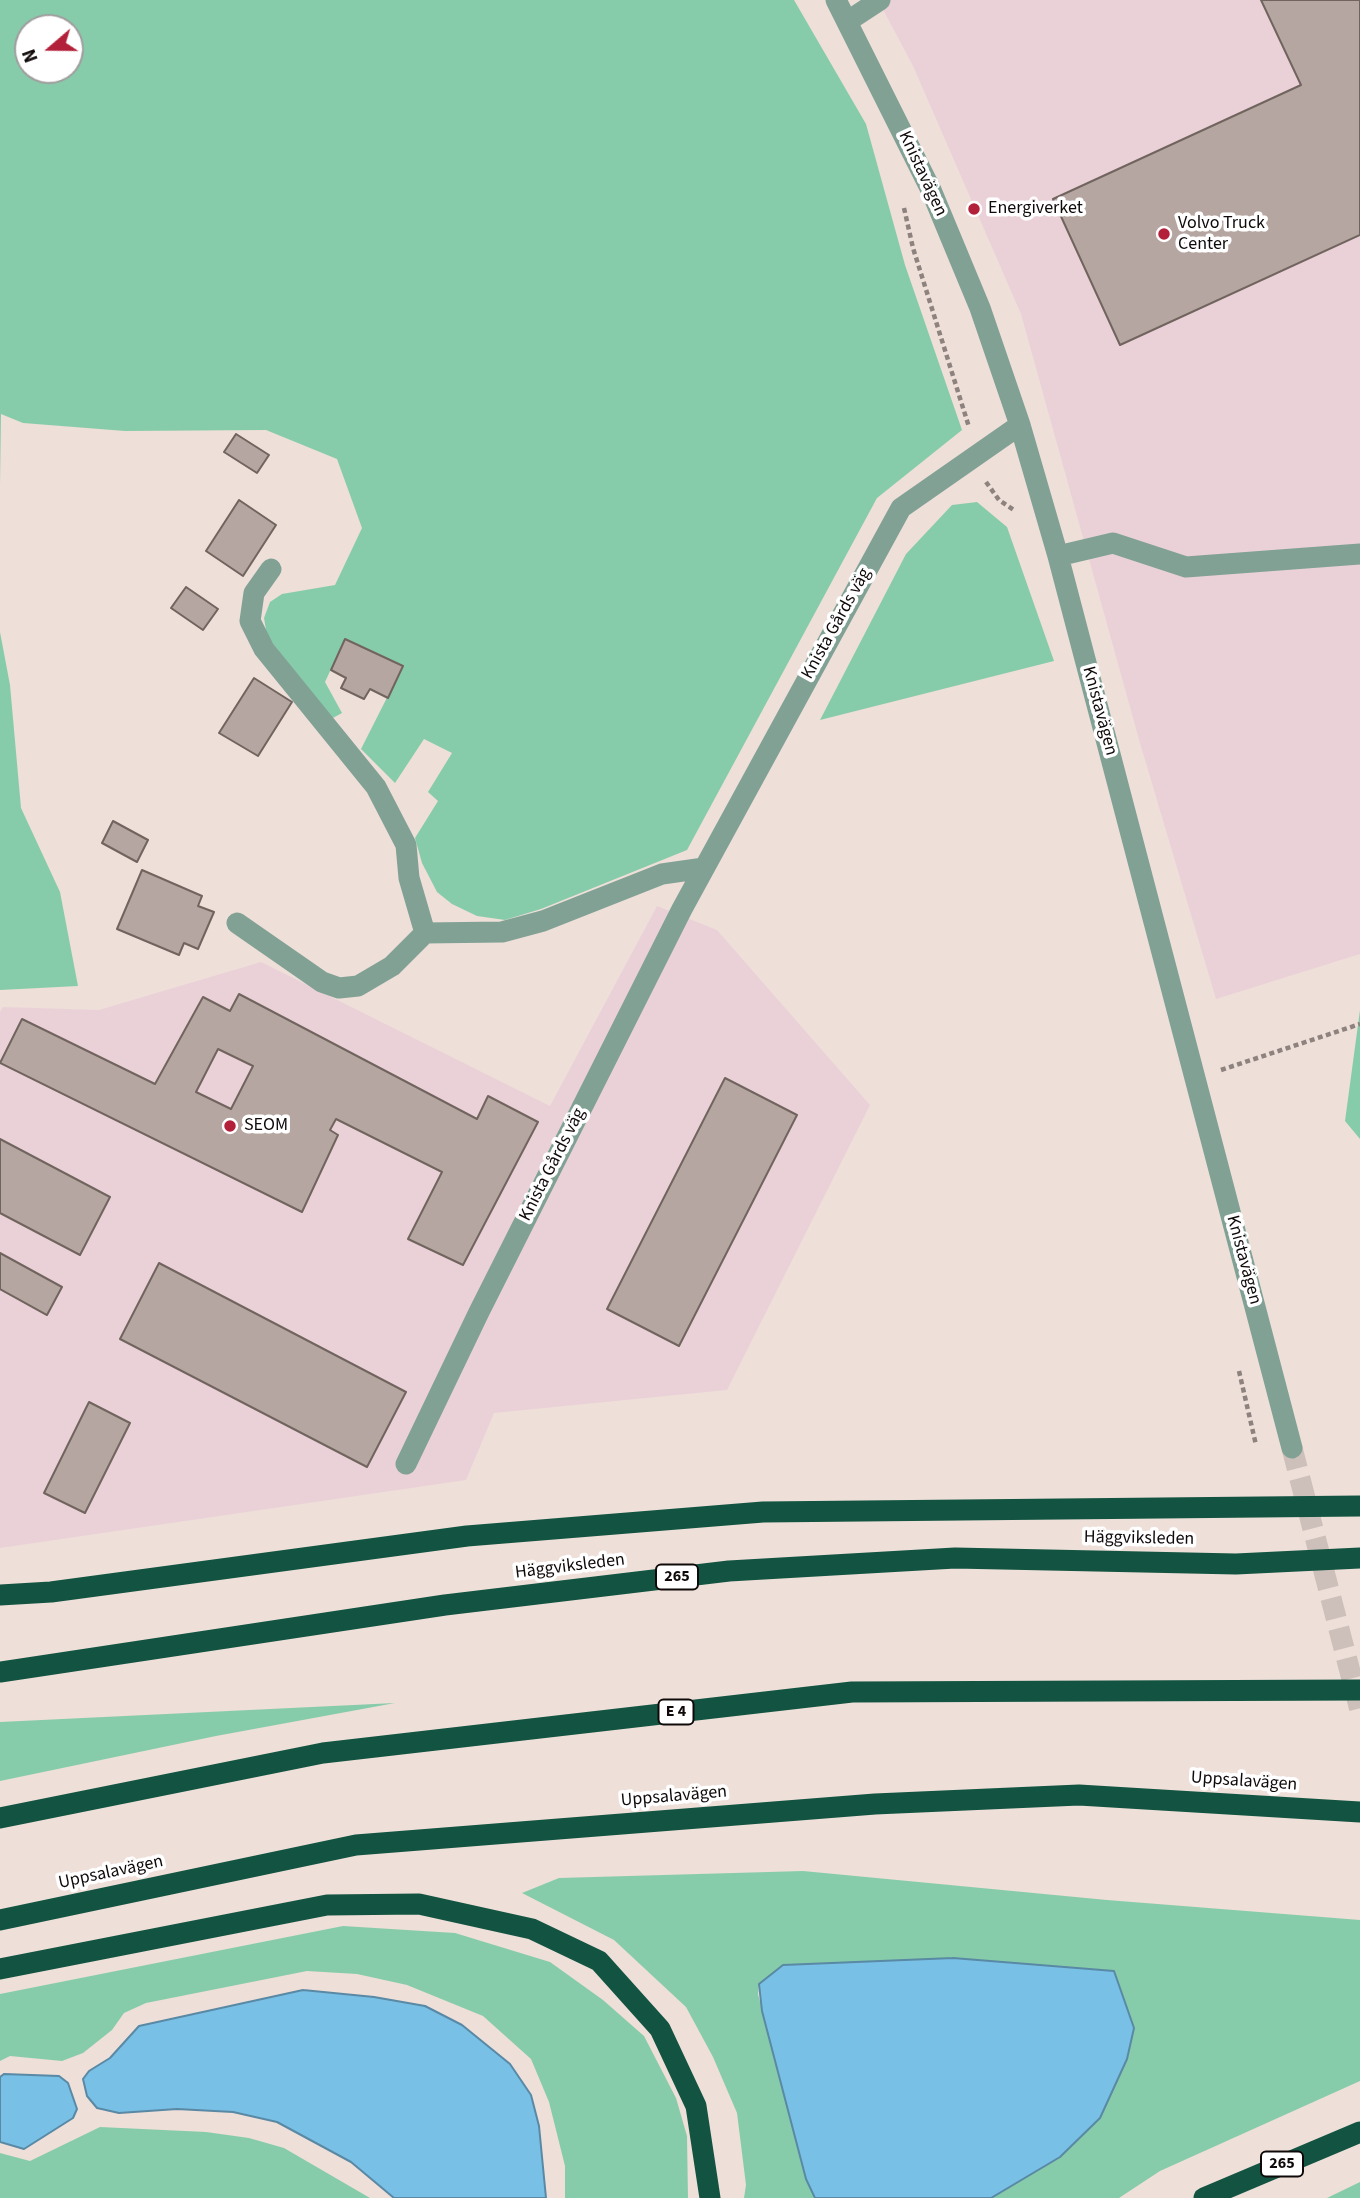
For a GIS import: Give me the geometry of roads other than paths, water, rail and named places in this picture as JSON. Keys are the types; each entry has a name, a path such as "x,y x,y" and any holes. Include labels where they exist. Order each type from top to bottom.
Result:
{"highway":[{"path":"0,1595 51,1591 467,1536 763,1511 1360,1507"},
{"name":"Häggviksleden","path":"0,1672 445,1605 729,1570 955,1558 1236,1564 1360,1558"},
{"name":"E 4","path":"0,1818 323,1753 852,1692 1360,1690"},
{"name":"Uppsalavägen","path":"0,1920 356,1845 875,1804 1079,1794 1360,1812"},
{"path":"0,1969 327,1905 419,1904 532,1929 599,1961 660,2029 696,2106 710,2198"},
{"name":"265","path":"1204,2198 1360,2132"}],"street":[{"name":"Knistavägen","path":"836,0 931,190 980,308 1020,425 1058,556 1292,1448"},
{"path":"848,21 880,0"},
{"name":"Knista Gårds väg","path":"406,1464 479,1312 704,868 901,508 1020,425"},
{"path":"1058,556 1113,543 1186,566 1360,554"},
{"path":"271,569 254,593 250,621 264,649 376,787 406,845 409,878 425,933"},
{"path":"237,923 322,982 339,988 358,986 392,966 425,933 502,932 542,921 662,874 704,868"}],"water":[{"path":"953,1958 1114,1971 1134,2028 1127,2059 1100,2118 1060,2157 991,2198 815,2198 806,2179 762,2011 759,1984 783,1965"},
{"path":"303,1990 374,1997 425,2006 462,2025 510,2064 531,2095 539,2126 546,2198 394,2198 351,2162 277,2122 233,2112 177,2109 119,2113 97,2108 87,2096 83,2079 89,2071 110,2058 139,2026"},
{"path":"4,2074 59,2076 68,2083 77,2109 73,2118 24,2149 0,2142 0,2077"}],"tunnel":[{"path":"1292,1448 1360,1710"}],"place":[{"name":"Energiverket","path":"974,209"},
{"name":"Volvo Truck Center","path":"1164,234"},
{"name":"SEOM","path":"230,1126"}]}
